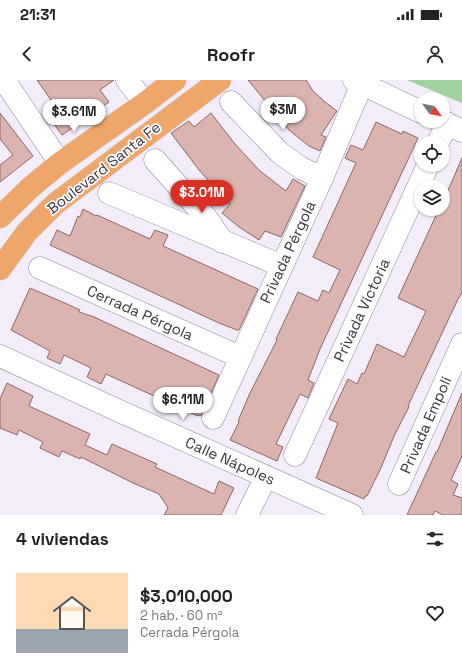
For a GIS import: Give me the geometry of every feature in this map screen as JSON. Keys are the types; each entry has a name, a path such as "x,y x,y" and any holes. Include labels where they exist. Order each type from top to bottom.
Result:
{"main road":[{"name":"Boulevard Santa Fe","path":"0,217 31,187 60,163 175,80"},
{"name":"Boulevard Santa Fe","path":"0,269 27,232 55,204 220,80"}],"street":[{"path":"4,80 60,163"},
{"path":"127,80 145,103"},
{"path":"358,82 414,109"},
{"name":"Privada Pérgola","path":"213,418 322,178 358,82"},
{"path":"231,102 280,153 301,168 322,178"},
{"path":"155,160 205,216 223,242"},
{"name":"Privada Victoria","path":"295,456 425,172"},
{"path":"108,193 282,266"},
{"name":"Cerrada Pérgola","path":"40,268 240,358"},
{"name":"Privada Empoli","path":"399,484 462,344"},
{"name":"Calle Nápoles","path":"0,356 352,515"},
{"path":"247,515 266,477"}],"green space":[{"path":"407,80 462,80 462,103 450,98 450,92 436,92"}],"building":[{"path":"37,80 114,80 100,90 109,102 62,135 54,124 63,117"},
{"path":"248,80 306,80 313,91 337,111 321,135 326,137 320,151 309,146 289,130"},
{"path":"0,113 33,156 0,182 0,165 13,155 0,139"},
{"path":"211,113 235,144 260,171 286,191 293,179 305,186 281,237 265,231 259,240 239,227 222,213 230,204 199,170 171,133 189,121 194,127"},
{"path":"376,122 402,134 403,131 414,136 414,147 320,349 308,380 314,383 308,398 300,394 276,444 283,447 277,461 230,440 239,422 238,421 250,393 277,340 276,339 298,292 318,301 323,290 329,293 340,270 313,257 356,163 345,158 351,145 363,150"},
{"path":"462,158 462,293 395,434 380,470 364,499 316,478 338,423 329,419 348,379 357,384 362,373 364,374 377,344 404,357 426,311 398,298 436,216 450,216 450,186"},
{"path":"83,209 150,239 155,230 168,235 163,246 258,289 239,330 219,323 50,245 57,230 70,236 78,216 80,217"},
{"path":"30,288 80,310 79,312 94,317 219,375 201,416 198,416 106,374 101,384 87,377 91,368 64,355 60,364 47,358 50,351 11,330"},
{"path":"7,383 33,396 29,406 90,434 85,445 107,455 112,444 157,464 155,467 214,494 219,481 234,488 221,515 164,515 168,508 159,494 133,483 81,457 80,459 62,451 59,457 40,448 43,442 19,430 17,435 0,428 0,399"},
{"path":"462,393 462,456 451,480 458,484 453,495 462,498 462,515 443,515 435,511 433,515 407,515 437,452"}]}
